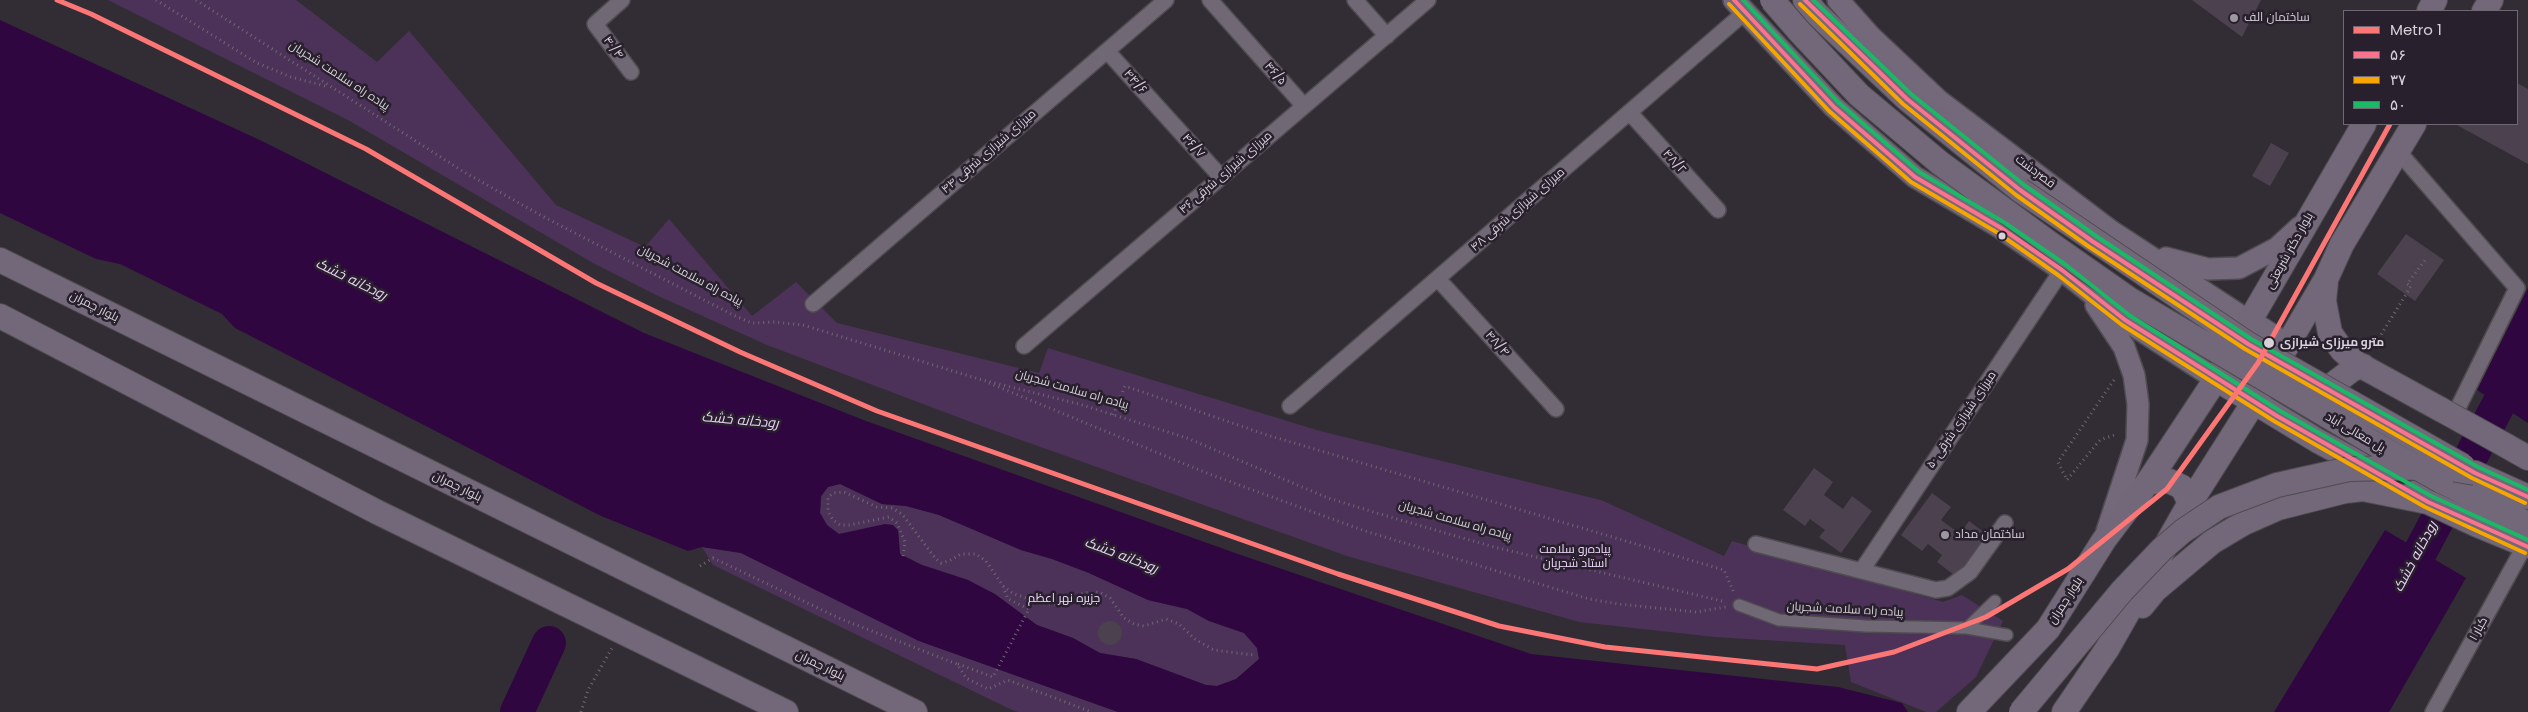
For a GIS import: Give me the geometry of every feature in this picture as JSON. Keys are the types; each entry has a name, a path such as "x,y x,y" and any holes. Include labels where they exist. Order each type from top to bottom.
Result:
{"main road":[{"name":"پل معالی آباد","path":"1772,0 1859,94 1940,163 2052,245 2138,304 2441,481 2527,538"},
{"name":"پل معالی آباد","path":"1806,0 1817,14 1907,99 2020,190 2248,344 2475,473"},
{"name":"قصردشت","path":"1838,0 1871,37 1938,100 2111,231 2250,322"},
{"path":"1739,6 1834,106 1915,178 2001,228 2062,270 2125,320 2216,379 2414,496 2478,525 2527,538"},
{"name":"بلوار دکتر شریعتی","path":"2216,379 2363,125"},
{"path":"2064,712 2107,649 2190,503 2254,402 2326,279 2342,244 2413,125"},
{"path":"2144,251 2208,269 2239,268 2277,248 2307,220"},
{"name":"بلوار چمران","path":"0,260 915,712"},
{"path":"2326,279 2324,301 2330,333 2342,350 2363,366 2446,414 2528,458"},
{"path":"2083,286 2108,295 2180,342 2189,342 2203,322 2204,293"},
{"path":"2083,286 2124,347 2134,375 2138,404 2137,440 2104,540"},
{"path":"0,316 377,512 622,630 786,712"},
{"path":"2250,322 2287,346"},
{"path":"2318,441 2318,421 2326,395 2340,378 2353,369 2363,366"},
{"name":"بلوار چمران","path":"1969,712 2048,629 2104,540 2148,482 2216,379"},
{"name":"پل معالی آباد","path":"2021,712 2122,591 2183,530 2219,507 2277,485 2349,469 2439,467 2475,473"},
{"path":"2475,473 2524,495"},
{"path":"2148,482 2169,481 2182,487 2190,503"},
{"path":"2107,649 2155,590 2212,542 2244,523 2278,508 2345,491 2362,489 2414,496"}],"street":[{"name":"۴۰/۴","path":"622,0 595,24 632,72"},
{"name":"۴۴ میرزای شیرازی شرقی","path":"813,304 1166,0"},
{"name":"۴۶/۵","path":"1210,0 1304,106"},
{"path":"1355,0 1386,36"},
{"name":"۴۶ میرزای شیرازی شرقی","path":"1024,346 1428,0"},
{"name":"۴۸ میرزای شیرازی شرقی","path":"1290,406 1630,114 1739,6"},
{"name":"۴۴/۶","path":"1107,50 1164,114"},
{"name":"۴۶/۷","path":"1164,114 1221,177"},
{"name":"۴۸/۲","path":"1630,114 1718,210"},
{"path":"2397,150 2517,288 2446,414"},
{"name":"۵۰ میرزای شیرازی شرقی","path":"1862,570 2062,270"},
{"name":"۴۸/۴","path":"1438,279 1556,409"},
{"path":"1756,544 1936,590 1948,588 1970,572 2005,523"},
{"name":"۱ کبار","path":"2433,712 2527,538"},
{"path":"1967,628 1995,600"},
{"name":"پیاده راه سلامت شجریان","path":"1739,605 1779,620 1865,626 1967,628 2007,635"}],"path":[{"path":"156,0 257,64 291,77 332,88"},
{"name":"پیاده راه سلامت شجریان","path":"196,0 464,172 535,212 733,315 752,323 775,322 803,325 979,379 1113,415 1187,438 1328,498 1390,517 1494,547 1739,605"},
{"path":"2376,343 2411,286 2407,284 2425,260 2428,262"},
{"path":"979,379 1209,474 1365,531 1589,599 1696,612 1739,605 1724,570 1276,438 1125,386 1113,415"},
{"path":"2114,380 2058,462 2067,480 2100,440 2117,434"},
{"path":"700,566 713,558 842,620 993,678 1029,609 1008,599 1003,586 986,561 976,554 961,554 941,563 935,558 902,514 892,508 877,507 844,492 833,493 828,498 828,511 833,520 840,525 850,525 889,517 897,523 905,542 903,556"},
{"path":"1003,586 1014,594 1045,604 1060,604 1083,593 1099,592 1110,598 1124,618 1134,624 1144,626 1166,619 1179,624 1196,640 1214,650 1253,655"},
{"path":"581,712 588,690 622,630"},
{"path":"958,664 966,678 988,689 1008,680 1090,712"}],"green space":[{"name":"پیاده‌رو سلامت استاد شجریان","path":"108,0 296,0 377,62 409,31 556,205 645,247 669,219 752,316 796,282 837,323 1039,373 1048,348 1320,431 1601,500 1724,556 1732,541 1943,602 1962,595 2003,621 1976,677 1936,712 1926,712 1851,682 1845,645 1715,637 1579,622 1347,556 976,424 767,345 656,295 593,263 348,120"},
{"name":"جزیره نهر اعظم","path":"840,484 882,504 906,506 939,515 1021,550 1089,573 1148,600 1187,609 1209,621 1244,633 1257,648 1259,659 1236,679 1217,686 1206,685 1136,659 1100,653 1073,638 1037,625 968,580 922,565 900,554 898,530 839,534 827,525 820,513 821,497 828,487"},
{"path":"702,547 741,553 919,641 1118,712 1018,712 1010,709 713,565"}],"water":[{"path":"0,20 264,142 644,333 866,421 1238,554 1531,654 1838,687 1902,703 1908,712 1118,712 919,641 741,553 702,547 688,551 601,516 235,328 222,314 120,264 96,259 0,213","holes":["840,484 882,504 906,506 939,515 1021,550 1089,573 1148,600 1187,609 1209,621 1244,633 1257,648 1259,659 1236,679 1217,686 1206,685 1136,659 1100,653 1073,638 1037,625 995,594 968,580 922,565 900,554 898,530 893,525 885,524 839,534 827,525 820,513 821,496 828,487"]},
{"path":"2528,288 2528,423 2477,390"},
{"path":"2385,530 2466,578 2389,712 2274,712"}],"building":[{"name":"ساختمان الف","path":"2192,0 2261,0 2242,37"},
{"path":"2518,84 2528,89 2528,164 2457,125 2518,125"},
{"path":"2271,143 2289,153 2270,186 2252,176"},
{"path":"2406,234 2444,260 2415,301 2377,274"},
{"path":"1814,468 1833,482 1824,495 1843,509 1852,496 1872,511 1841,553 1819,537 1825,530 1810,519 1805,526 1783,510"},
{"name":"ساختمان مداد","path":"1932,493 1951,507 1941,520 1960,534 1969,521 1989,536 1958,578 1937,562 1942,555 1928,544 1922,551 1901,535"},
{"path":"1110,621 1118,625 1122,633 1118,641 1110,645 1102,641 1098,633 1102,625"}],"waterway":[{"name":"رودخانه خشک","path":"2399,592 2528,349"},
{"path":"517,712 549,643"}],"metro line":[{"name":"1","path":"57,0 91,14 366,149 596,283 740,352 877,411 1338,574 1499,626 1605,647 1817,669 1894,652 1986,617 2068,569 2167,489 2258,363 2389,125"}],"transit line":[{"name":"۵۶","path":"1734,0 1834,107 1915,177 2001,228 2062,270 2125,320 2277,416 2428,502 2528,547"},
{"name":"۵۰","path":"1743,0 1838,102 1919,172 2005,223 2066,265 2129,315 2280,411 2431,496 2528,540"},
{"name":"۵۶","path":"1805,0 1907,99 2020,190 2092,241 2248,344 2475,473 2528,497"},
{"name":"۵۰","path":"1813,0 1911,94 2024,185 2096,236 2251,339 2478,467 2528,490"},
{"name":"۳۷","path":"1729,4 1829,111 1911,182 1998,233 2058,275 2122,325 2274,421 2425,507 2525,553"},
{"name":"۳۷","path":"1800,4 1903,104 2016,195 2088,246 2245,349 2472,478 2525,503"}],"place":[{"name":"ساختمان الف","path":"2234,18"},
{"name":"مترو میرزای شیرازی","path":"2269,343"},
{"name":"ساختمان مداد","path":"1945,535"}]}
